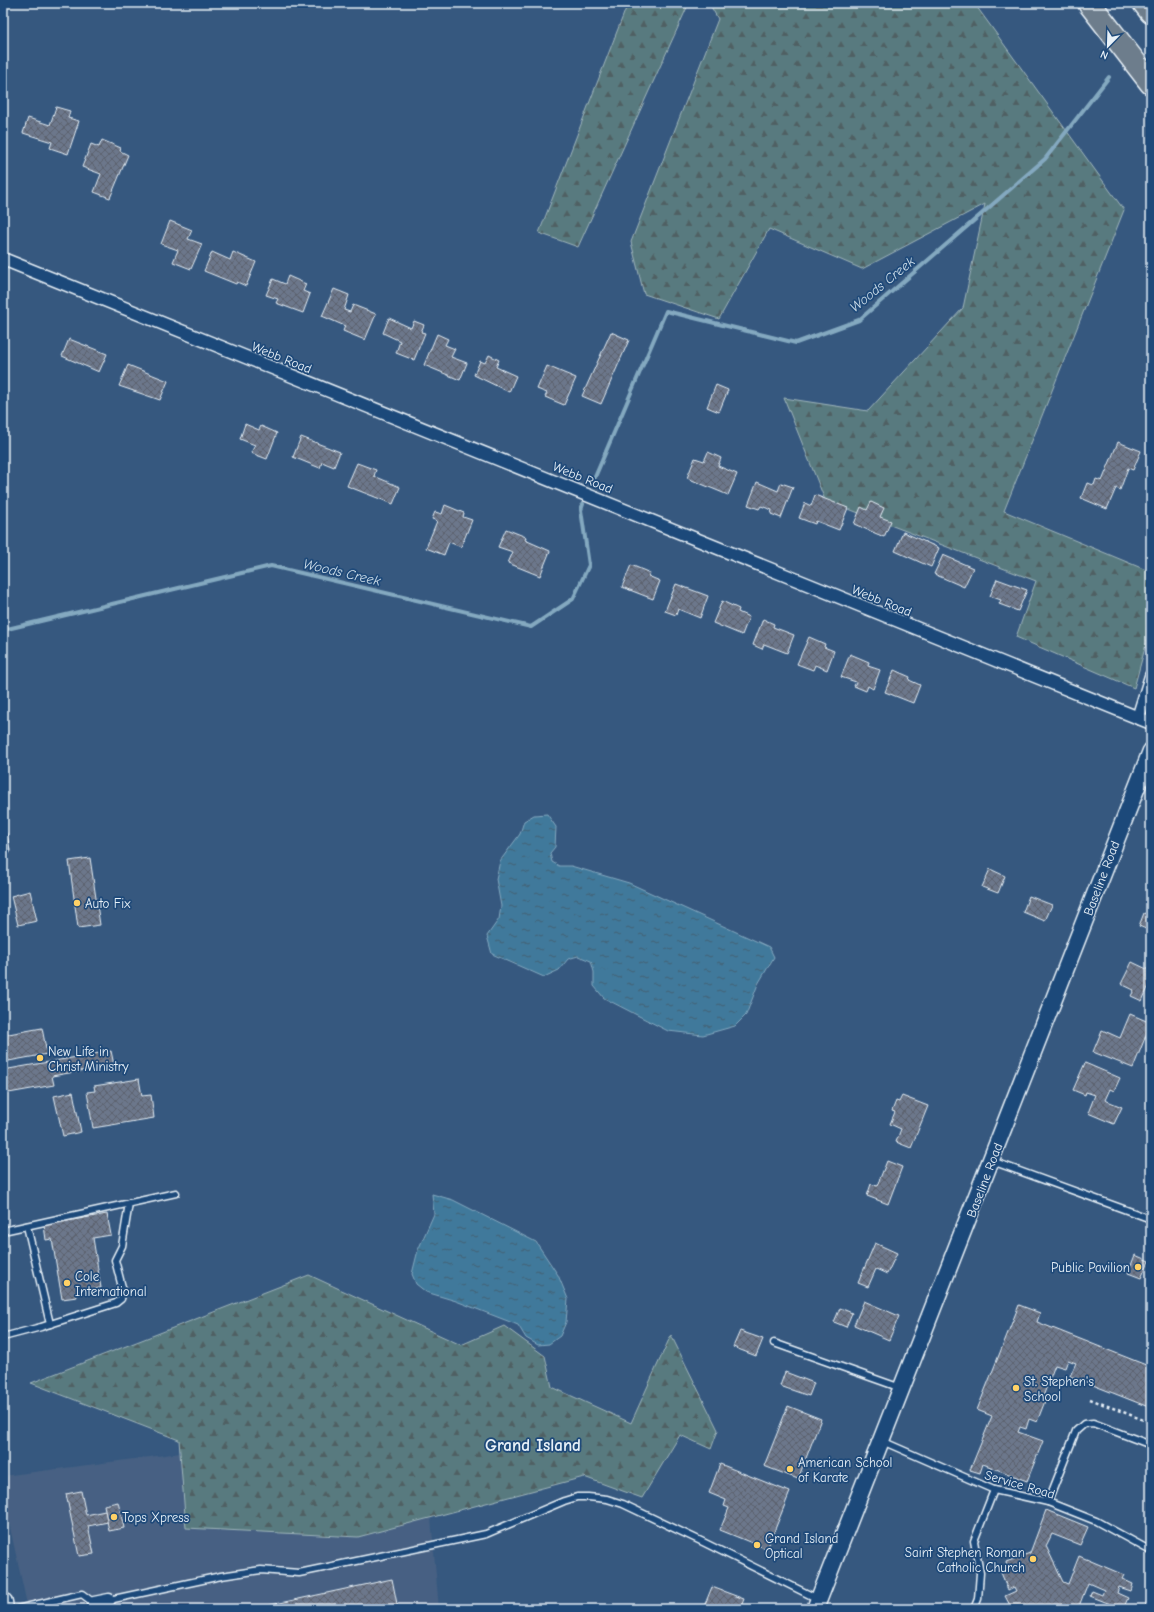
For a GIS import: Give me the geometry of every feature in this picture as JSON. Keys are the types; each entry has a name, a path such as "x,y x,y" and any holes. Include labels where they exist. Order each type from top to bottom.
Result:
{"highway":[{"path":"1089,3 1151,83"},
{"path":"1144,3 1151,12"}],"main road":[{"path":"3,1602 4,1609"}],"street":[{"name":"Webb Road","path":"3,259 1151,723"},
{"path":"1138,718 1151,676"},
{"name":"Baseline Road","path":"817,1604 992,1161 1046,1018 1151,751"},
{"path":"92,1606 109,1600"}],"lane":[{"path":"3,835 6,850 3,851"},
{"path":"992,1161 1151,1219"},
{"path":"3,1231 176,1193"},
{"path":"3,1337 116,1303 121,1299 123,1291 115,1260 122,1246 129,1203"},
{"path":"27,1226 50,1324"},
{"path":"774,1342 903,1388"},
{"path":"1048,1502 1076,1431 1084,1424 1093,1423 1151,1445"},
{"name":"Service Road","path":"882,1441 994,1490 1048,1502 1096,1521 1151,1551"},
{"path":"974,1609 978,1599 980,1574 974,1541 994,1490"},
{"path":"109,1600 220,1576 261,1570 299,1573 486,1534 577,1497 607,1499 623,1504 817,1604"},
{"path":"17,1609 82,1594 92,1606"},
{"path":"1148,1609 1151,1603"}],"path":[{"path":"1090,1399 1151,1423"}],"shaded area":[{"path":"180,1453 186,1528 358,1537 431,1518 439,1609 28,1609 3,1496 3,1476"}],"green space":[{"path":"628,3 689,3 578,247 539,233"},
{"path":"709,3 974,3 1124,210 1004,511 1151,572 1151,626 1134,688 1016,637 1036,581 825,500 784,398 868,411 963,308 985,204 862,269 769,229 719,319 644,294 631,242 718,19"},
{"path":"309,1275 461,1345 504,1326 545,1356 552,1387 631,1423 671,1335 718,1430 711,1449 680,1435 642,1498 584,1477 358,1537 186,1528 179,1440 31,1383"}],"water":[{"path":"547,814 556,827 555,847 550,853 552,862 559,866 571,866 629,883 769,947 774,957 758,984 746,1015 735,1026 703,1035 668,1031 604,998 594,986 594,972 591,961 578,956 568,959 559,970 544,977 492,954 487,936 499,919 501,906 496,879 500,861 520,834 524,821 534,815"},
{"path":"432,1194 453,1200 536,1242 558,1275 568,1299 566,1322 560,1336 549,1344 538,1345 526,1338 518,1325 456,1301 426,1292 416,1284 412,1274 418,1250 434,1214"}],"building":[{"path":"56,107 70,111 68,118 79,121 68,154 50,148 52,142 23,133 28,118 50,125"},
{"path":"102,140 121,148 120,151 128,155 110,198 94,192 101,174 82,167 91,144 99,147"},
{"path":"170,221 192,230 188,239 202,244 191,269 173,262 178,250 161,244"},
{"path":"212,252 230,260 233,252 256,262 246,286 237,282 236,284 204,271"},
{"path":"288,276 306,284 303,291 310,294 303,313 276,303 278,299 266,295 273,279 285,284"},
{"path":"334,289 349,295 344,310 350,312 353,305 376,314 365,340 343,331 345,326 322,316"},
{"path":"389,318 411,328 414,321 424,325 421,332 425,333 414,360 396,353 400,341 383,333"},
{"path":"611,332 629,340 601,404 582,396"},
{"path":"437,334 448,339 445,345 455,349 451,357 467,363 460,380 424,365"},
{"path":"69,339 107,354 99,372 62,356"},
{"path":"489,355 499,360 496,367 516,376 509,392 474,375 480,361 485,363"},
{"path":"128,365 168,381 160,400 119,386"},
{"path":"547,366 576,378 564,405 545,397 547,393 537,389"},
{"path":"716,385 728,390 719,412 707,407"},
{"path":"245,424 259,430 261,426 277,433 267,459 251,453 255,445 240,439"},
{"path":"301,437 340,452 334,467 322,462 320,468 293,457"},
{"path":"1118,442 1141,451 1133,470 1128,468 1120,490 1116,488 1107,509 1081,498 1087,483 1094,485 1096,479 1102,481"},
{"path":"708,452 721,458 718,466 737,474 728,495 687,478 695,458 704,461"},
{"path":"357,463 376,470 374,476 400,487 393,504 347,486"},
{"path":"757,482 778,491 781,483 793,487 781,518 771,514 772,510 761,506 759,509 748,505"},
{"path":"815,495 848,508 839,530 816,521 815,524 799,518 805,503 811,506"},
{"path":"871,502 884,508 880,517 891,521 884,537 854,524 861,507 867,510"},
{"path":"445,505 464,513 463,517 472,520 461,547 449,542 444,555 426,548 437,521 432,519 435,512 442,514"},
{"path":"506,529 526,537 525,540 550,551 540,576 508,563 513,552 498,547"},
{"path":"903,532 939,548 931,567 895,551"},
{"path":"943,555 973,568 964,587 934,574"},
{"path":"631,565 650,573 648,576 660,581 653,599 622,587"},
{"path":"997,579 1027,590 1018,611 999,604 1001,600 990,596"},
{"path":"676,584 708,596 700,618 678,609 676,615 665,611"},
{"path":"722,601 739,609 738,612 749,617 742,635 713,623"},
{"path":"763,619 774,624 773,627 794,635 787,653 764,644 762,649 753,645"},
{"path":"809,637 825,644 824,647 834,651 827,670 815,665 813,670 797,664"},
{"path":"850,654 869,662 868,666 880,670 873,689 868,686 866,691 854,686 856,682 841,677"},
{"path":"894,670 910,677 909,680 920,685 913,703 885,692"},
{"path":"90,858 100,925 78,928 69,861"},
{"path":"990,869 1005,876 998,893 982,887"},
{"path":"30,891 37,921 18,925 11,896"},
{"path":"1029,896 1052,905 1045,921 1023,912"},
{"path":"1144,913 1151,916 1151,931 1139,926"},
{"path":"1132,962 1151,971 1151,981 1142,1001 1131,996 1134,990 1121,984"},
{"path":"1130,1014 1151,1023 1133,1068 1093,1052 1102,1030 1120,1038"},
{"path":"42,1028 47,1054 3,1062 3,1035"},
{"path":"111,1051 114,1065 52,1076 54,1085 3,1094 3,1070"},
{"path":"1085,1063 1120,1078 1114,1091 1110,1089 1105,1100 1122,1107 1114,1124 1088,1113 1095,1095 1086,1092 1085,1095 1073,1090"},
{"path":"139,1079 142,1096 151,1095 154,1118 93,1128 87,1092 95,1091 94,1086"},
{"path":"73,1092 81,1132 63,1136 54,1096"},
{"path":"902,1096 928,1106 911,1148 896,1142 901,1129 890,1124 895,1112 892,1111 896,1101 899,1102"},
{"path":"887,1161 902,1167 888,1204 867,1196 871,1184 877,1186"},
{"path":"107,1214 111,1235 93,1238 101,1288 76,1292 77,1297 62,1299 52,1239 46,1240 44,1225"},
{"path":"875,1243 897,1253 887,1274 876,1269 868,1287 858,1283"},
{"name":"Public Pavilion","path":"1135,1255 1149,1261 1141,1278 1128,1273"},
{"path":"864,1301 899,1316 889,1340 854,1325"},
{"name":"St. Stephen's School","path":"1019,1305 1040,1313 1037,1322 1151,1367 1151,1408 1070,1376 1076,1363 1068,1360 1065,1368 1055,1365 1042,1399 1045,1401 1037,1422 1029,1419 1026,1429 1020,1427 1018,1432 1043,1441 1027,1481 983,1464 980,1473 970,1470 992,1416 977,1410"},
{"path":"840,1308 852,1313 846,1327 834,1322"},
{"path":"740,1331 763,1339 756,1356 733,1347"},
{"path":"785,1372 814,1383 809,1396 780,1386"},
{"path":"788,1406 821,1419 798,1479 764,1466"},
{"path":"720,1464 790,1492 767,1549 720,1530 729,1508 724,1506 726,1500 709,1493"},
{"path":"81,1491 86,1515 105,1511 108,1522 88,1526 94,1554 79,1556 66,1494"},
{"name":"Tops Xpress","path":"118,1502 124,1528 109,1531 104,1505"},
{"name":"Saint Stephen Roman Catholic Church","path":"1046,1510 1088,1527 1080,1545 1052,1534 1046,1546 1063,1582 1068,1584 1079,1556 1124,1575 1122,1579 1133,1584 1131,1591 1119,1587 1117,1593 1128,1598 1123,1609 1090,1596 1092,1591 1102,1595 1104,1590 1088,1583 1079,1606 1073,1607 1074,1609 1020,1609 1019,1607 1012,1609 1005,1596 1016,1591 1014,1587 1008,1590 1000,1570 1007,1568 1006,1562 1030,1553"},
{"path":"392,1579 398,1609 266,1609 266,1606"},
{"path":"712,1587 744,1599 740,1609 703,1609"}],"waterway":[{"name":"Woods Creek","path":"592,484 666,311 796,343 859,320 1045,159 1109,77"},
{"name":"Woods Creek","path":"3,630 271,566 531,627 573,599 589,565 581,510 583,504"}],"place":[{"name":"Auto Fix","path":"77,903"},
{"name":"New Life in Christ Ministry","path":"40,1058"},
{"name":"Public Pavilion","path":"1138,1267"},
{"name":"Cole International","path":"67,1283"},
{"name":"St. Stephen's School","path":"1016,1388"},
{"name":"American School of Karate","path":"790,1469"},
{"name":"Tops Xpress","path":"114,1517"},
{"name":"Grand Island Optical","path":"757,1545"},
{"name":"Saint Stephen Roman Catholic Church","path":"1033,1559"}],"district":[{"name":"Grand Island","path":"533,1445"}]}
